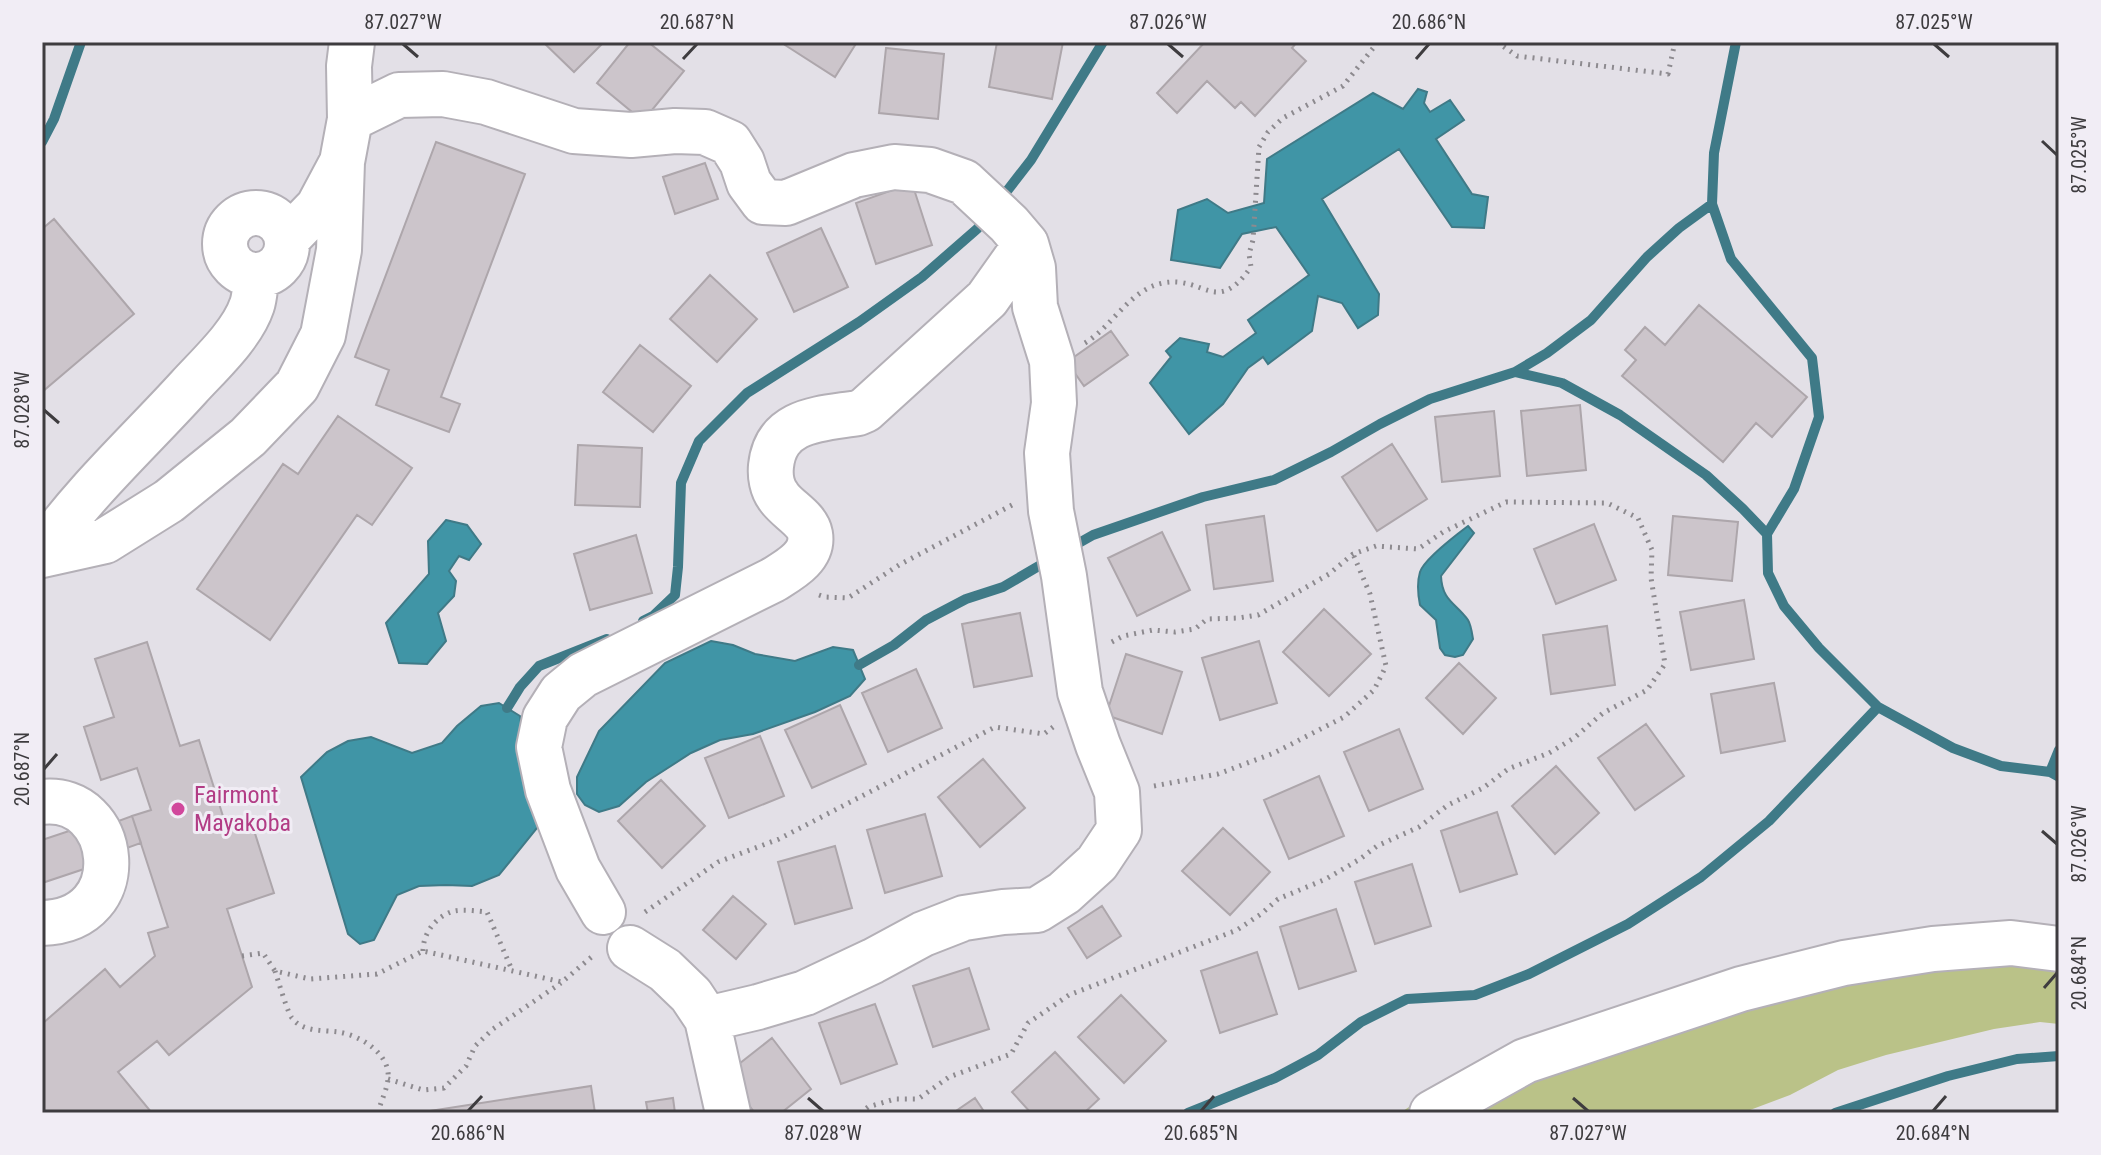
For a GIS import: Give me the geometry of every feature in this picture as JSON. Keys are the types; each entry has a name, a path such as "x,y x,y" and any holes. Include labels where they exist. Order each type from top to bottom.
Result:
{"lane":[{"path":"42,554 105,541 169,501 248,437 297,386 323,335 339,250 342,162 350,119 352,42"},
{"path":"350,119 399,95 443,94 486,102 574,131 631,135 705,132 730,143 742,162 749,183 763,202 786,203 854,175 894,167 930,170 964,182 977,194 1017,234 1033,268 1035,307 1052,361 1054,403 1047,453 1050,498 1079,680 1098,745 1117,792 1119,830 1097,863 1064,893 1037,910 964,918 923,934 805,993 707,1019"},
{"path":"287,239 277,220 259,212 239,217 231,224 224,242 230,262 246,274 267,273 276,267 283,259 287,239 318,207 342,162"},
{"path":"728,1113 707,1019 691,995 674,978 617,932 578,869 548,790 539,747 545,718 561,693 583,675 773,580 787,572 808,552 810,534 778,496 772,484 772,456 782,440 793,428 812,419 865,410 987,299 1017,234"},
{"path":"42,554 60,526 99,480 232,340 252,305 257,275"},
{"path":"42,802 70,806 88,817 100,834 107,854 106,875 98,894 84,910 65,920 42,923"},
{"path":"1432,1113 1525,1061 1741,989 1844,963 1933,949 2011,943 2059,949"}],"path":[{"path":"1049,351 1088,343 1125,306 1159,284 1176,281 1210,291 1225,291 1240,282 1251,267 1249,254 1253,240 1259,147 1268,132 1283,118 1343,86 1378,42"},
{"path":"1497,42 1517,56 1668,74 1675,42"},
{"path":"787,572 803,588 825,597 848,598 899,565 1050,498"},
{"path":"388,1079 423,1090 444,1088 466,1066 475,1046 493,1029 562,982 617,932 718,862 779,839 995,727 1044,734 1066,716 1079,680 1099,649 1123,636 1153,630 1175,632 1195,629 1207,619 1258,615 1329,574 1353,554 1376,546 1418,549 1443,532 1506,502 1607,503 1638,518 1652,550 1651,578 1665,664 1647,690 1603,713 1574,738 1549,753 1508,769 1483,788 1448,805 1419,827 1377,846 1326,879 1278,899 1237,930 1069,995 1028,1023 1011,1054 949,1077 918,1099 895,1099 868,1107 860,1113"},
{"path":"1117,792 1218,774 1274,753 1344,717 1374,690 1386,666 1370,594 1353,554"},
{"path":"423,951 423,939 437,920 455,911 487,912 512,971"},
{"path":"275,971 310,979 377,974 423,951 562,982"},
{"path":"242,956 263,953 275,971 291,1018 306,1028 343,1032 368,1044 380,1055 387,1066 388,1079 379,1109"}],"green space":[{"path":"2059,929 2059,1024 2040,1022 1994,1029 1886,1055 1838,1070 1790,1095 1742,1113 1400,1113 1430,1093 1626,1008 1686,983 1747,965 1804,951"}],"water":[{"path":"1418,89 1427,92 1424,103 1430,112 1450,100 1464,120 1436,139 1472,194 1488,197 1484,228 1452,227 1399,149 1322,199 1379,294 1378,315 1358,328 1342,303 1318,296 1312,331 1268,364 1263,357 1248,368 1223,404 1189,434 1150,383 1171,357 1166,351 1180,338 1209,344 1207,352 1223,357 1256,333 1248,320 1309,275 1276,227 1242,234 1220,268 1171,260 1178,210 1207,199 1228,213 1264,203 1267,159 1373,93 1403,109"},
{"path":"446,520 467,525 481,544 469,560 459,556 449,571 456,581 454,596 438,613 446,641 427,664 399,663 386,623 429,574 428,541"},
{"path":"1468,526 1474,533 1441,576 1444,591 1471,627 1473,639 1463,655 1455,657 1445,655 1440,648 1436,620 1420,605 1418,580 1428,561"},
{"path":"711,641 755,654 795,661 833,647 853,650 865,679 850,696 815,712 753,734 720,740 691,753 646,782 619,806 599,812 585,805 577,794 577,777 599,731 665,663"},
{"path":"499,703 520,716 541,823 499,875 472,886 419,886 397,895 374,940 360,944 348,934 301,777 327,752 348,741 371,737 412,753 442,743 481,706"}],"building":[{"path":"543,42 604,42 574,72"},
{"path":"630,42 648,42 684,71 643,121 597,83"},
{"path":"787,42 857,42 835,77 785,45"},
{"path":"997,42 1063,42 1052,99 989,87"},
{"path":"1205,42 1297,42 1292,48 1306,61 1255,116 1241,102 1235,108 1207,81 1177,113 1157,93"},
{"path":"886,48 944,54 938,119 879,113"},
{"path":"436,142 525,174 441,397 460,404 449,432 376,405 389,370 355,357"},
{"path":"705,163 718,199 675,214 663,177"},
{"path":"912,183 932,245 876,264 856,203"},
{"path":"54,219 134,314 42,392 42,229"},
{"path":"821,228 848,287 794,312 767,253"},
{"path":"710,275 757,319 717,362 670,319"},
{"path":"1699,305 1807,397 1772,437 1756,423 1723,462 1622,376 1636,360 1625,350 1645,327 1665,345"},
{"path":"1111,331 1128,355 1084,386 1067,362"},
{"path":"640,345 691,386 653,432 603,392"},
{"path":"1580,405 1586,470 1527,476 1521,411"},
{"path":"1494,411 1500,476 1442,482 1435,417"},
{"path":"338,416 412,468 372,525 357,515 270,640 197,589 283,464 298,474"},
{"path":"1392,444 1427,499 1377,531 1342,477"},
{"path":"578,445 642,448 640,507 575,505"},
{"path":"1264,516 1273,581 1214,589 1206,525"},
{"path":"1673,516 1738,522 1732,581 1668,575"},
{"path":"1594,524 1616,580 1556,604 1534,549"},
{"path":"1162,532 1190,590 1137,616 1108,558"},
{"path":"636,535 652,593 590,610 574,554"},
{"path":"1744,600 1754,659 1691,670 1680,612"},
{"path":"1324,609 1371,654 1329,696 1283,652"},
{"path":"1020,613 1032,676 974,687 962,624"},
{"path":"1607,626 1615,685 1551,694 1543,635"},
{"path":"1259,641 1277,703 1220,720 1202,658"},
{"path":"147,642 180,746 199,740 227,829 251,821 274,893 227,909 252,987 169,1055 157,1041 118,1072 152,1113 42,1113 42,1024 105,969 120,987 155,956 148,933 168,927 132,816 151,810 137,768 101,780 84,727 114,717 95,659"},
{"path":"1126,654 1182,672 1162,734 1106,715"},
{"path":"1459,663 1496,698 1463,734 1426,698"},
{"path":"916,669 942,728 888,752 862,693"},
{"path":"1774,683 1785,741 1721,753 1711,694"},
{"path":"840,705 866,764 812,788 785,730"},
{"path":"1646,724 1684,776 1635,810 1598,758"},
{"path":"1399,729 1423,789 1369,811 1344,752"},
{"path":"760,736 784,796 729,818 705,758"},
{"path":"983,759 1025,808 980,847 938,797"},
{"path":"1556,766 1599,813 1555,854 1512,806"},
{"path":"1319,776 1344,836 1289,859 1264,800"},
{"path":"661,780 705,826 662,868 618,821"},
{"path":"1497,812 1517,874 1460,892 1441,831"},
{"path":"925,814 942,876 885,893 867,830"},
{"path":"114,816 116,822 132,816 141,843 121,850 123,856 42,883 42,840"},
{"path":"1223,828 1270,872 1230,915 1182,871"},
{"path":"835,846 852,908 795,924 778,862"},
{"path":"1412,864 1431,926 1375,944 1355,882"},
{"path":"733,896 766,924 736,959 703,930"},
{"path":"1102,906 1121,936 1087,958 1068,928"},
{"path":"1336,909 1356,971 1299,989 1280,927"},
{"path":"1257,952 1277,1014 1220,1033 1201,971"},
{"path":"969,968 989,1029 933,1047 913,986"},
{"path":"1121,995 1166,1041 1124,1083 1078,1037"},
{"path":"875,1004 897,1064 841,1084 819,1023"},
{"path":"772,1038 811,1089 781,1113 755,1113 725,1075"},
{"path":"1055,1052 1099,1099 1084,1113 1031,1113 1012,1092"},
{"path":"591,1086 595,1113 417,1113"},
{"path":"673,1098 675,1113 648,1113 646,1102"},
{"path":"975,1098 985,1113 953,1113"}],"waterway":[{"path":"42,142 54,119 81,42"},
{"path":"1000,200 1031,160 1103,42"},
{"path":"1736,42 1714,153 1712,204 1731,259 1812,358 1819,417 1794,489 1767,534 1768,573 1784,606 1819,648 1878,707 1953,748 2001,766 2050,772 2059,777"},
{"path":"1515,372 1591,320 1647,257 1712,204"},
{"path":"643,621 653,616 675,595 681,483 699,441 747,393 859,322 922,277 988,216"},
{"path":"1070,548 1093,535 1203,497 1274,480 1430,399 1515,372 1562,383 1620,415 1706,475 1767,534"},
{"path":"859,665 894,645 926,620 966,599 1003,587 1049,560"},
{"path":"507,708 539,666 607,639"},
{"path":"1188,1113 1275,1078 1318,1055 1361,1022 1407,999 1475,995 1529,974 1628,924 1701,877 1769,821 1878,707"},
{"path":"2050,772 2059,750"},
{"path":"1835,1113 1948,1076 2017,1059 2059,1056"}],"place":[{"name":"Fairmont Mayakoba","path":"178,809"}]}
